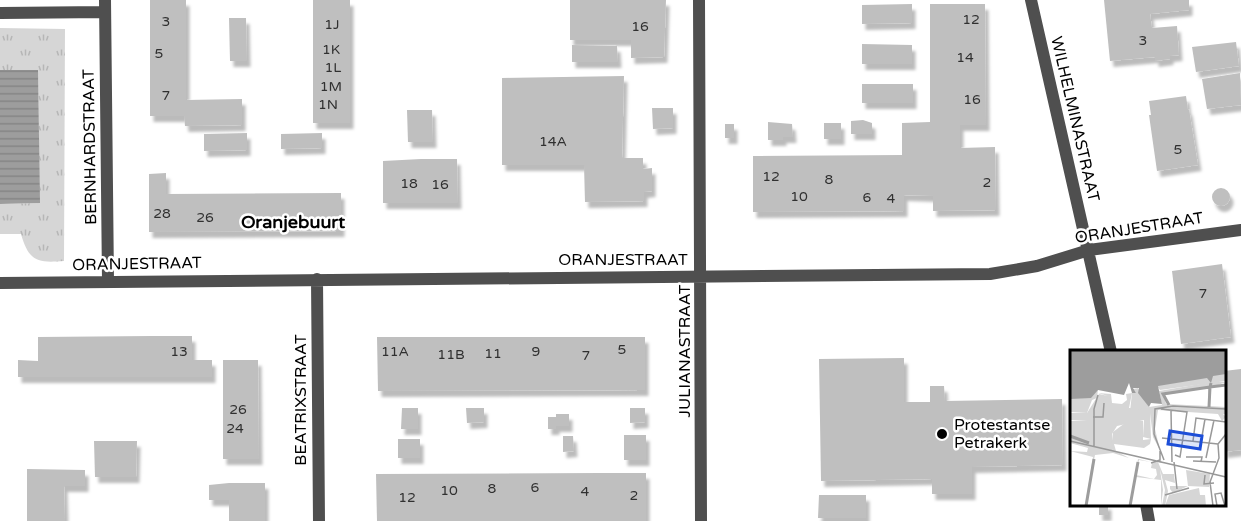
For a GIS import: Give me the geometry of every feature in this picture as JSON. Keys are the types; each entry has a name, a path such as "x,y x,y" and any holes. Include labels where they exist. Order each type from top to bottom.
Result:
{"street":[{"name":"JULIANASTRAAT","path":"699,0 701,521"},
{"name":"WILHELMINASTRAAT","path":"1031,0 1111,350"},
{"name":"BERNHARDSTRAAT","path":"0,13 105,6 108,281"},
{"name":"ORANJESTRAAT","path":"0,283 990,274 1037,266 1089,250 1241,230"},
{"name":"BEATRIXSTRAAT","path":"317,279 319,521"},
{"path":"1146,506 1149,521"}],"green space":[{"path":"0,28 65,29 64,261 47,262 36,259 27,250 21,234 0,234 0,204 39,203 38,70 0,70"}],"shaded area":[{"path":"0,70 38,70 40,203 0,204"}],"building":[{"path":"150,0 186,0 186,100 242,99 242,125 185,126 184,116 150,116"},
{"path":"313,0 350,0 350,123 313,123"},
{"path":"570,0 666,0 664,57 631,58 631,40 570,40"},
{"path":"1104,0 1189,0 1189,10 1150,14 1152,28 1177,26 1179,55 1155,61 1155,57 1110,61"},
{"path":"912,4 912,23 862,24 862,5"},
{"path":"930,4 985,4 986,125 960,125 960,148 995,147 996,210 933,211 933,196 904,195 904,211 753,212 753,156 902,155 902,123 930,122"},
{"path":"229,18 246,18 247,61 230,61"},
{"path":"1236,42 1239,66 1196,72 1192,47"},
{"path":"862,44 912,45 912,64 862,64"},
{"path":"572,45 617,46 618,62 572,62"},
{"path":"1240,73 1241,105 1207,109 1202,79"},
{"path":"624,76 622,158 643,158 643,169 652,168 652,191 644,192 644,201 585,202 584,165 502,165 502,78"},
{"path":"862,84 913,84 913,103 862,103"},
{"path":"1186,96 1198,165 1157,171 1149,101"},
{"path":"652,108 673,108 673,128 653,129"},
{"path":"407,110 432,110 433,142 408,142"},
{"path":"863,120 872,123 872,134 851,134 851,121"},
{"path":"768,122 792,124 793,137 768,140"},
{"path":"824,123 841,123 841,139 824,139"},
{"path":"725,124 734,124 734,138 725,138"},
{"path":"247,133 247,150 204,151 204,134"},
{"path":"322,133 322,148 281,149 281,134"},
{"path":"457,159 458,203 383,203 383,161"},
{"path":"166,173 166,194 341,193 341,231 149,232 149,174"},
{"path":"1221,188 1227,191 1230,197 1227,203 1221,206 1215,203 1212,197 1215,191"},
{"path":"1222,264 1231,337 1181,344 1172,271"},
{"path":"192,336 192,360 212,360 212,377 18,377 18,360 38,361 38,337"},
{"path":"377,337 645,337 645,390 378,391"},
{"name":"Protestantse Petrakerk","path":"904,358 904,402 930,402 930,386 944,386 945,401 1062,399 1063,465 972,467 972,494 932,494 932,479 821,481 819,359"},
{"path":"223,360 258,360 259,459 223,459"},
{"path":"1241,369 1241,450 1226,452 1226,371"},
{"path":"402,408 418,408 418,429 401,429"},
{"path":"466,408 484,408 484,422 467,423"},
{"path":"630,408 645,408 645,422 630,423"},
{"path":"556,414 569,414 569,426 556,426 556,429 548,429 548,417 556,417"},
{"path":"624,435 646,435 646,460 624,460"},
{"path":"563,436 573,436 574,451 563,452"},
{"path":"398,439 420,439 420,458 398,458"},
{"path":"94,441 137,441 136,477 95,477"},
{"path":"27,469 85,470 85,486 64,486 65,521 27,521"},
{"path":"646,473 646,521 377,521 376,474"},
{"path":"265,483 265,521 229,521 229,500 209,500 209,485"},
{"path":"819,495 866,495 866,518 818,518"},
{"path":"1099,506 1108,506 1108,515 1099,515"}],"place":[{"name":"Protestantse Petrakerk","path":"942,434"}],"district":[{"name":"Oranjebuurt","path":"293,222"}]}
